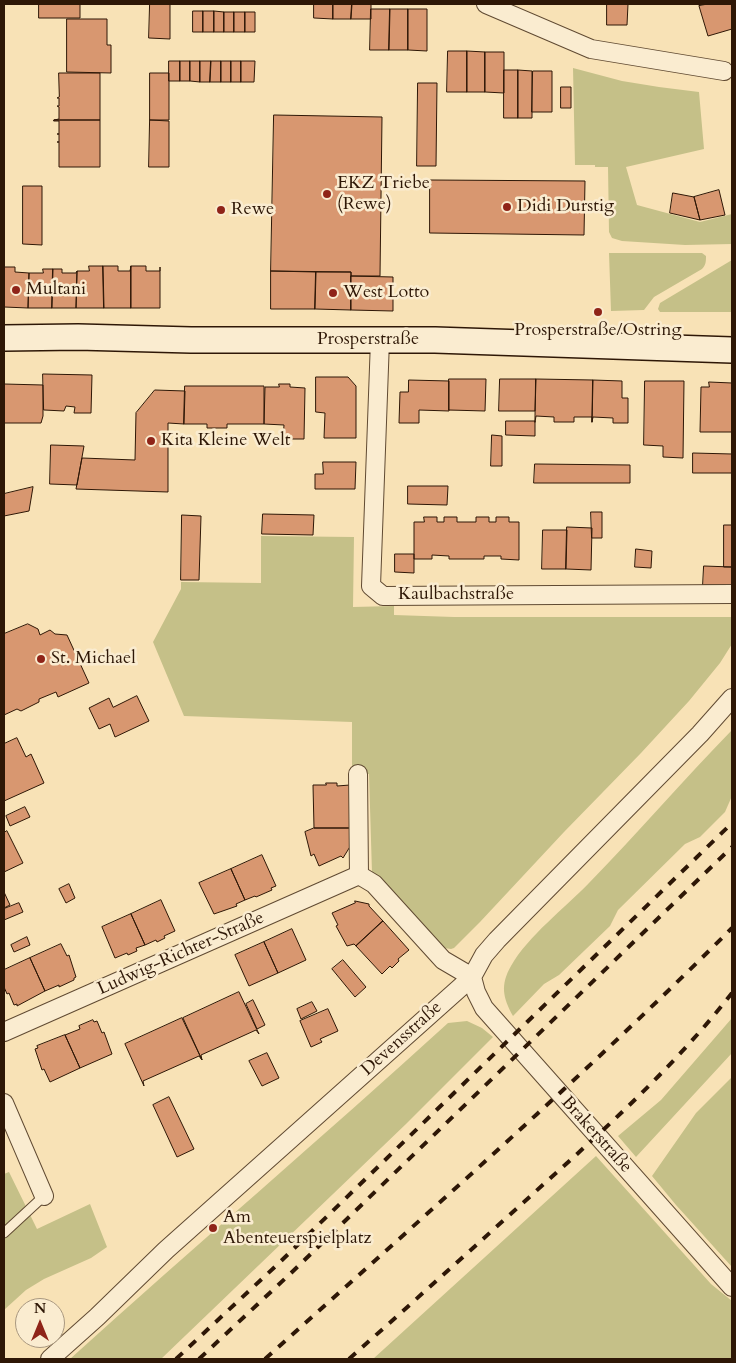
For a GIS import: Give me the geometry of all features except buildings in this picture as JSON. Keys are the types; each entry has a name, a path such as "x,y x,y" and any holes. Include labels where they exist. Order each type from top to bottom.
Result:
{"main road":[{"name":"Prosperstraße","path":"4,338 380,340 732,350"}],"street":[{"path":"486,4 591,49 728,71"},
{"name":"Kaulbachstraße","path":"380,340 370,586 383,596 732,594"},
{"name":"Devensstraße","path":"50,1359 97,1317 166,1250 472,977 484,955 497,940 700,734 732,698"},
{"path":"358,774 359,875 374,884 443,960 472,977"},
{"name":"Ludwig-Richter-Straße","path":"4,1032 359,875"},
{"name":"Brakerstraße","path":"472,977 476,992 484,1008 732,1287"},
{"path":"4,1103 44,1196"}],"lane":[{"path":"4,1233 44,1196"}],"shaded area":[{"path":"573,68 622,81 699,92 704,149 626,167 637,205 700,222 732,214 732,244 685,245 622,241 612,238 609,232 608,167 575,165"},
{"path":"609,253 702,253 706,256 706,260 702,269 654,297 644,310 611,311"},
{"path":"732,260 732,312 660,312 658,309 660,303"},
{"path":"261,536 354,537 353,607 394,606 394,615 454,617 732,617 732,644 720,663 689,701 480,922 454,948 437,947 372,873 369,774 352,774 352,722 184,716 153,642 181,589 181,582 261,583"},
{"path":"732,730 732,796 725,812 700,837 685,844 618,910 610,926 559,975 544,984 513,1016 505,997 504,985 511,966 518,955 537,933 607,864"},
{"path":"732,1018 732,1053 636,1157 618,1136 661,1100"},
{"path":"467,1021 482,1028 493,1037 406,1124 161,1359 70,1359 448,1023"},
{"path":"732,1077 732,1267 652,1176 696,1113"},
{"path":"596,1156 711,1284 732,1301 732,1359 373,1359"},
{"path":"9,1172 37,1229 90,1204 107,1247 91,1258 44,1279 26,1290 4,1310 4,1174"}],"railway":[{"path":"176,1359 279,1263 732,823"},
{"path":"199,1359 290,1274 732,847"},
{"path":"265,1359 560,1093 732,928"},
{"path":"349,1359 613,1121 663,1072 732,993"}],"place":[{"name":"EKZ Triebe (Rewe)","path":"327,194"},
{"name":"Didi Durstig","path":"507,207"},
{"name":"Rewe","path":"221,210"},
{"name":"Multani","path":"16,290"},
{"name":"West Lotto","path":"333,293"},
{"name":"Prosperstraße/Ostring","path":"598,312"},
{"name":"Kita Kleine Welt","path":"151,441"},
{"name":"St. Michael","path":"41,659"},
{"name":"Am Abenteuerspielplatz","path":"213,1228"}]}
